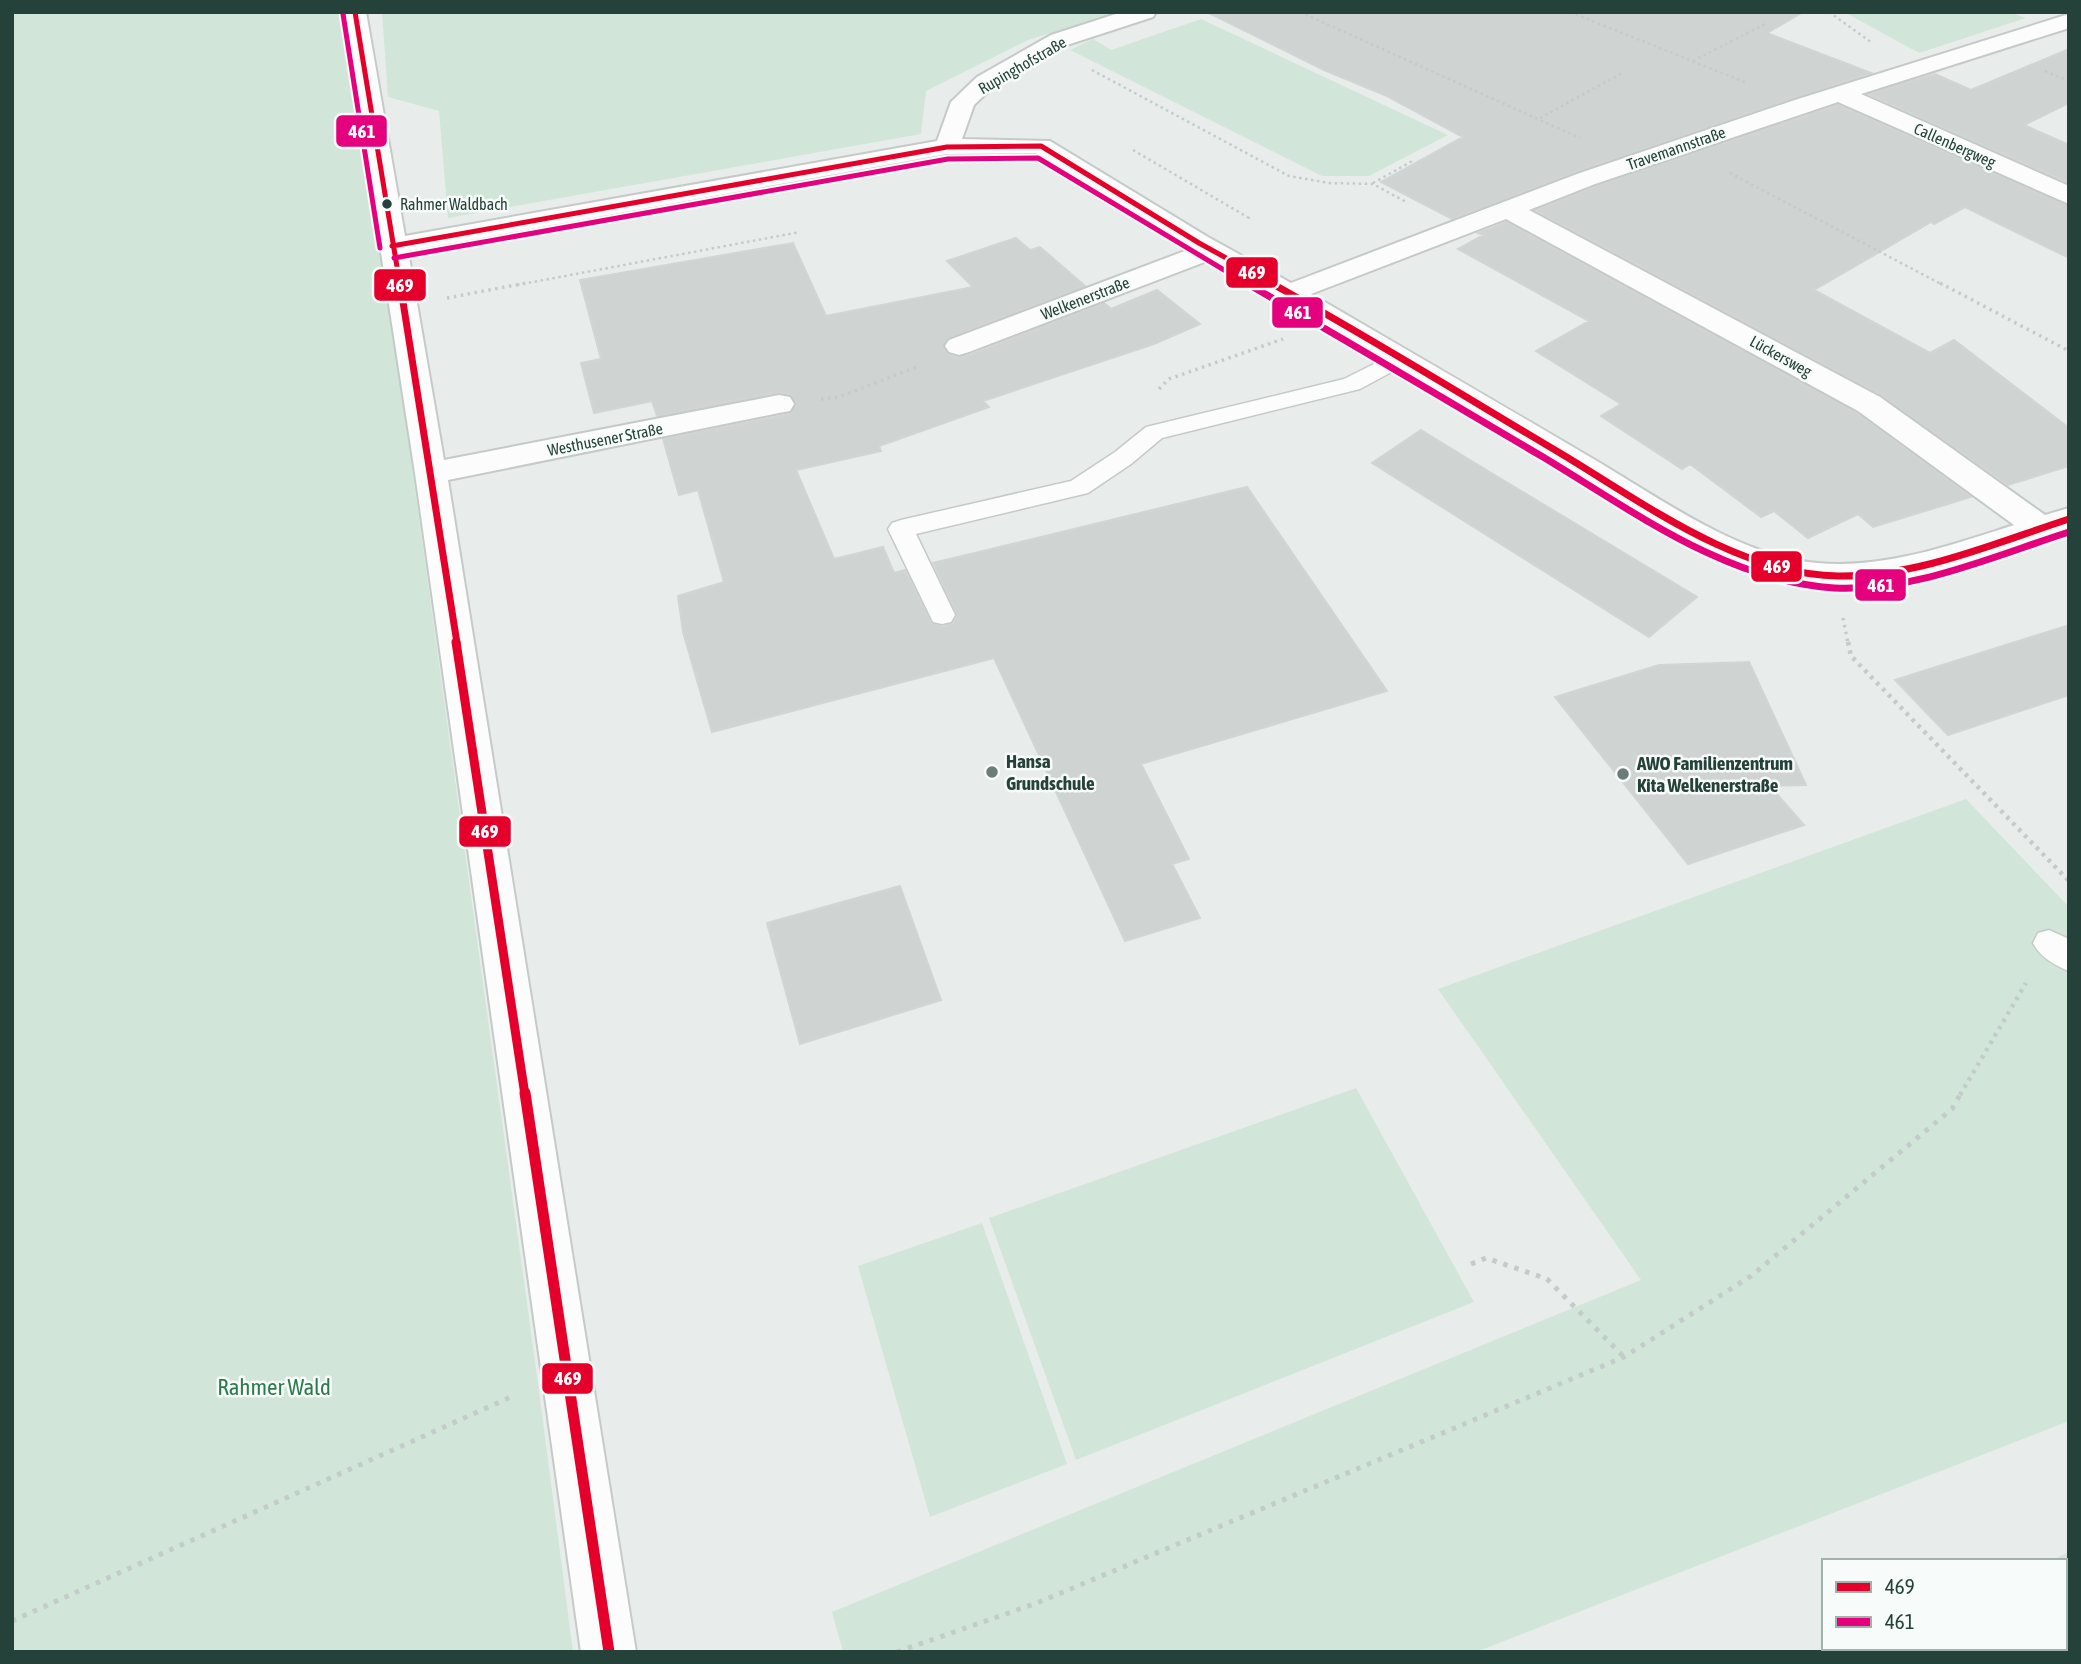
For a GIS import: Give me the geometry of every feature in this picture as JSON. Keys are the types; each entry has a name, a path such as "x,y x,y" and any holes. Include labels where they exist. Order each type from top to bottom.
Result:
{"street":[{"path":"355,12 431,473 609,1652"},
{"name":"Rupinghofstraße","path":"947,147 963,102 985,82 1048,46 1145,12"},
{"name":"Travemannstraße","path":"1289,293 1633,163 1803,105 2069,21"},
{"name":"Callenbergweg","path":"1841,94 2069,196"},
{"path":"963,102 1699,535 1746,556 1782,568 1818,575 1862,576 1903,569 2069,519"},
{"path":"392,246 947,147 1041,146"},
{"name":"Lückersweg","path":"1507,209 1868,404 2039,528"},
{"name":"Welkenerstraße","path":"959,346 1211,250"},
{"name":"Westhusener Straße","path":"431,473 779,404"}],"lane":[{"path":"942,615 901,529 1079,487 1123,458 1154,432 1352,384 1400,358"}],"path":[{"path":"1300,12 1539,118 1633,163"},
{"path":"1570,12 1803,105"},
{"path":"1692,61 1765,24"},
{"path":"1048,46 1289,176 1329,183 1373,184 1455,229"},
{"path":"1539,118 1623,72"},
{"path":"1680,148 2069,351"},
{"path":"1373,184 1414,160"},
{"path":"402,306 800,232"},
{"path":"1123,458 1122,425 1169,379 1336,321"},
{"path":"779,404 839,397 944,357 959,346"},
{"path":"1835,575 1851,656 2069,881"},
{"path":"897,1652 1037,1603 1624,1357 1751,1276 1952,1109 2059,950"},
{"path":"1471,1264 1486,1258 1547,1279 1624,1357"},
{"path":"12,1621 565,1372"}],"green space":[{"name":"Rahmer Wald","path":"12,12 345,12 382,249 573,1652 12,1652"},
{"path":"382,12 1119,12 1028,40 926,91 921,134 448,218 439,111 388,97"},
{"path":"1844,12 2009,12 2026,18 1919,53"},
{"path":"1201,19 1448,135 1369,176 1322,176 1070,50 1093,39 1111,50"},
{"path":"1966,799 2069,907 2069,1421 1476,1652 843,1652 832,1612 1641,1280 1438,989"},
{"path":"1356,1088 1474,1302 1076,1460 989,1218"},
{"path":"982,1223 1067,1464 930,1517 858,1266"},
{"path":"2069,1552 2069,1652 1860,1652 2067,1650 2067,1559 2054,1559"}],"building":[{"path":"1207,12 1803,12 1767,33 1871,73 1576,172 1452,219 1381,182 1463,137 1387,96 1324,70"},
{"path":"2069,49 2069,103 2024,125 2069,145 2069,183 1868,94 1935,74 1971,90"},
{"path":"1838,105 2069,206 2069,258 1965,207 1934,224 1931,222 1814,290 1930,353 1954,340 2069,428 2069,466 2008,485 1881,395 1535,210 1596,186"},
{"path":"1506,222 1857,413 1971,497 1873,527 1858,514 1808,538 1774,511 1761,517 1690,464 1682,469 1601,416 1621,404 1536,351 1589,321 1458,249 1483,235 1478,233"},
{"path":"1016,238 1030,250 1040,247 1085,286 948,338 943,347 948,355 958,358 970,355 1104,303 1111,309 1157,290 1200,324 1154,344 983,401 989,407 879,446 881,451 796,470 834,559 883,547 894,573 905,570 931,623 943,627 953,623 957,614 933,563 1247,487 1387,691 1141,764 1189,859 1172,864 1200,918 1125,941 994,658 712,732 683,632 678,596 724,582 698,490 679,495 663,439 790,414 796,403 790,394 779,392 657,416 652,401 594,413 581,363 601,359 580,280 793,243 826,316 973,287 947,261"},
{"path":"1421,430 1697,597 1649,637 1372,463"},
{"path":"2069,625 2069,695 1948,735 1895,680"},
{"path":"1749,662 1806,785 1770,786 1804,825 1688,864 1555,697 1659,665"},
{"path":"900,886 941,1000 800,1044 767,923"}],"transit line":[{"name":"469","path":"355,12 431,473 609,1652"},
{"name":"461","path":"343,14 380,248"},
{"name":"469","path":"392,246 947,147 1041,146 1199,243 1289,293 1699,535 1763,562 1804,573 1871,575 1939,561 2069,519"},
{"name":"461","path":"394,258 948,159 1038,158 1193,253 1693,546 1747,569 1803,585 1837,588 1871,586 1905,581 1972,564 2069,532"}],"place":[{"name":"Rahmer Waldbach","path":"387,204"},
{"name":"Hansa Grundschule","path":"992,772"},
{"name":"AWO Familienzentrum Kita Welkenerstraße","path":"1623,774"}]}
